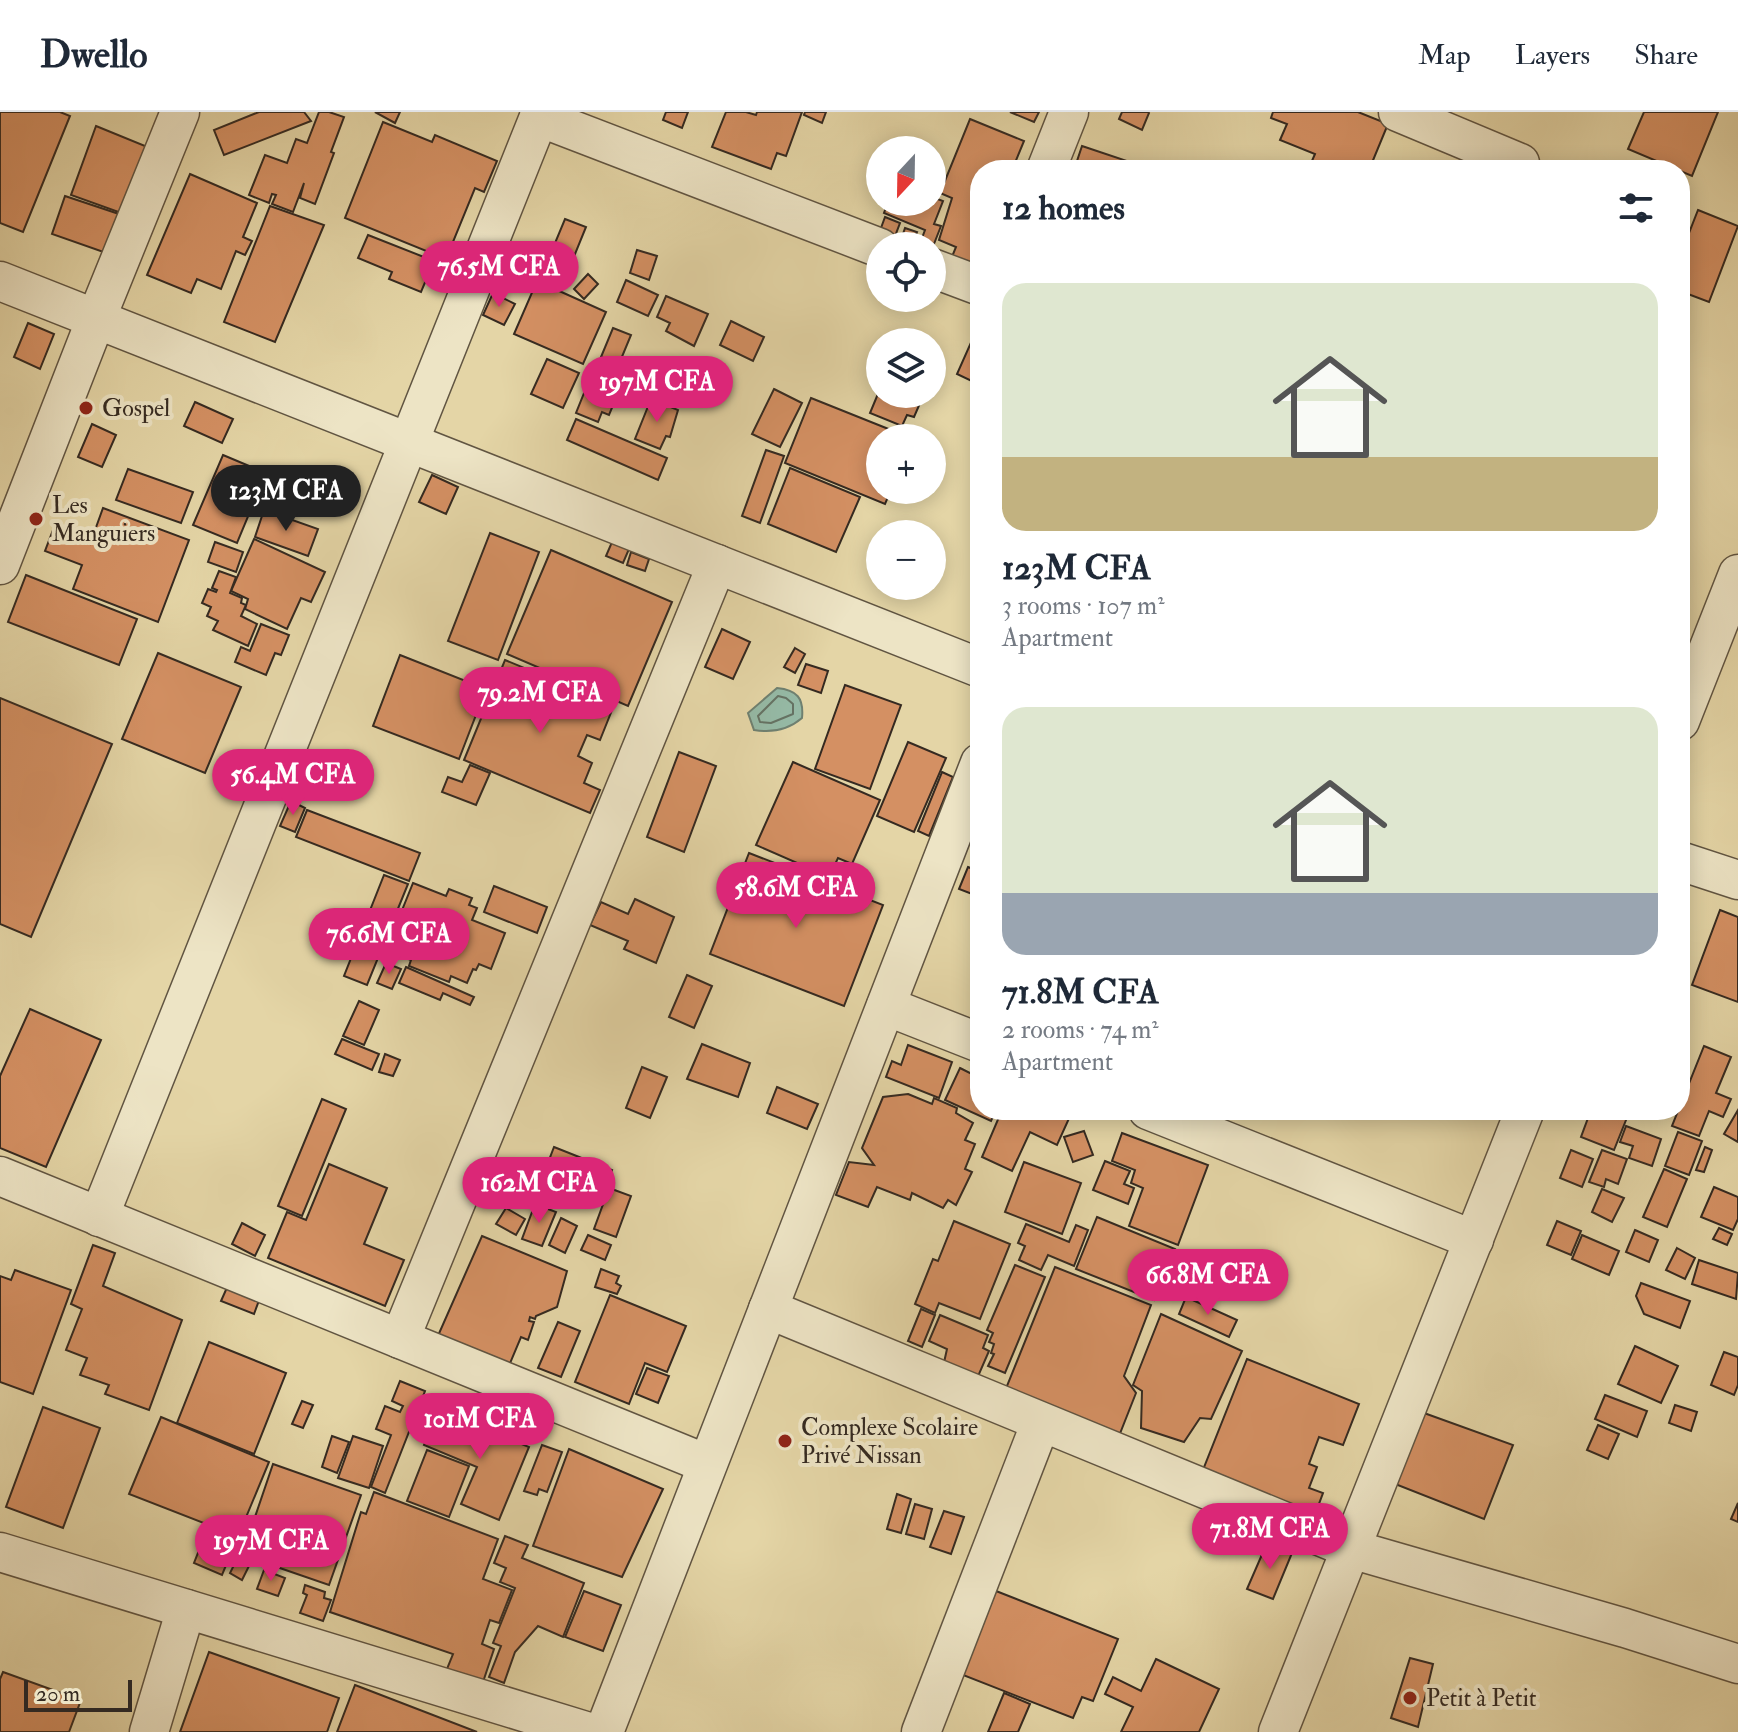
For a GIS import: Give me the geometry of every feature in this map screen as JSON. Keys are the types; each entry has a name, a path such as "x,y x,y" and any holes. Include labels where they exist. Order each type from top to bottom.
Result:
{"street":[{"path":"0,565 180,112"},
{"path":"1050,160 1069,112"},
{"path":"1398,112 1513,160"},
{"path":"99,1217 540,114 866,242"},
{"path":"946,273 970,282"},
{"path":"0,281 970,664"},
{"path":"400,1339 717,564"},
{"path":"1690,696 1738,574"},
{"path":"604,1732 970,789"},
{"path":"1690,864 1738,880"},
{"path":"886,1006 970,1039"},
{"path":"1173,1120 1474,1240"},
{"path":"1278,1732 1521,1120"},
{"path":"0,1176 707,1464"},
{"path":"768,1309 1351,1549 1738,1664"},
{"path":"921,1732 1041,1422"},
{"path":"0,1552 186,1609 501,1719 589,1732"},
{"path":"149,1732 186,1609"}],"water":[{"path":"777,688 798,696 802,718 780,730 754,730 748,713"}],"building":[{"path":"0,112 60,112 70,116 23,232 0,223"},
{"path":"259,112 304,112 311,121 224,155 214,130"},
{"path":"319,112 344,117 315,204 300,198 304,183 293,212 272,204 276,195 272,194 269,203 249,195 265,155 287,163 296,139 307,143"},
{"path":"375,112 400,112 395,123"},
{"path":"666,112 688,112 682,128 663,120"},
{"path":"726,112 756,115 757,112 802,112 786,156 777,153 771,169 712,147"},
{"path":"805,112 826,112 822,123 804,115"},
{"path":"1010,112 1039,112 1034,122"},
{"path":"1122,112 1149,113 1142,130 1119,119"},
{"path":"1273,112 1358,112 1388,124 1373,160 1312,160 1315,154 1280,140 1287,124 1271,118"},
{"path":"1644,112 1718,112 1692,176 1690,160 1654,160 1628,149"},
{"path":"970,119 1024,141 1016,160 970,160 970,272 949,264 956,247 946,243 946,232 941,232 952,198 946,196 946,178"},
{"path":"383,122 432,142 435,135 497,161 484,192 475,188 446,259 345,218"},
{"path":"96,126 150,148 124,214 71,195"},
{"path":"1082,146 1124,160 1077,160"},
{"path":"190,174 257,203 243,237 252,241 245,255 236,251 221,289 197,279 191,293 147,275"},
{"path":"65,196 125,216 112,255 52,234"},
{"path":"270,206 324,225 275,342 224,322"},
{"path":"1698,210 1738,226 1709,302 1690,295 1690,230"},
{"path":"891,216 937,216 934,224 941,226 939,232 925,230"},
{"path":"885,217 900,223 897,232 880,232"},
{"path":"565,219 586,227 564,281 543,272"},
{"path":"368,235 434,261 421,292 389,279 392,272 358,258"},
{"path":"637,250 657,256 649,280 630,273"},
{"path":"509,259 531,270 522,288 500,277"},
{"path":"588,274 598,284 584,299 574,289"},
{"path":"626,280 658,295 648,316 617,302"},
{"path":"537,281 606,312 583,364 514,334"},
{"path":"493,293 515,304 504,325 483,315"},
{"path":"666,296 708,314 694,346 666,331 670,323 657,317"},
{"path":"731,321 764,337 753,361 720,345"},
{"path":"28,323 54,334 40,369 14,357"},
{"path":"613,328 631,335 619,364 601,357"},
{"path":"970,345 970,380 957,374"},
{"path":"547,359 579,373 563,408 531,394"},
{"path":"659,364 688,377 677,402 648,390"},
{"path":"595,366 618,375 612,388 619,391 609,415 602,412 598,422 576,413"},
{"path":"774,389 802,403 780,447 752,434"},
{"path":"811,398 876,424 866,424 866,496 785,463"},
{"path":"651,399 678,410 670,437 666,436 660,449 635,439"},
{"path":"195,402 233,419 222,443 184,426"},
{"path":"872,408 918,408 914,417 907,415 903,424 870,413"},
{"path":"576,419 667,458 658,480 567,440"},
{"path":"92,424 116,435 102,467 78,457"},
{"path":"766,450 784,456 760,523 742,516"},
{"path":"223,455 266,473 237,543 193,525"},
{"path":"790,468 860,497 836,552 768,524"},
{"path":"128,469 193,492 181,523 116,500"},
{"path":"432,475 458,487 446,514 419,502"},
{"path":"103,508 189,540 158,622 73,589 82,565 45,551 53,530 90,544"},
{"path":"264,510 318,529 308,556 255,537"},
{"path":"490,533 539,552 498,660 448,641"},
{"path":"254,539 325,572 311,602 301,598 287,629 245,609 248,599 231,591"},
{"path":"215,542 243,552 236,572 208,562"},
{"path":"612,542 629,549 623,563 606,556"},
{"path":"551,550 672,602 628,706 507,654"},
{"path":"631,552 649,559 645,571 627,565"},
{"path":"219,571 236,577 230,593 242,598 241,603 246,605 241,616 257,624 248,646 213,630 218,621 207,616 211,607 202,603 208,589 216,592 212,588"},
{"path":"26,575 137,619 119,665 8,622"},
{"path":"261,624 289,635 281,655 275,653 266,675 235,662 241,647 250,651"},
{"path":"722,629 750,642 733,679 705,667"},
{"path":"795,648 805,654 795,673 784,667"},
{"path":"158,653 241,687 205,773 122,739"},
{"path":"400,655 486,689 459,759 373,726"},
{"path":"505,660 614,705 600,740 587,735 578,756 592,763 584,783 600,790 590,813 464,760"},
{"path":"806,664 828,671 821,693 798,685"},
{"path":"845,685 901,705 870,789 815,769"},
{"path":"0,698 112,744 31,937 0,924"},
{"path":"908,742 946,758 914,832 877,816"},
{"path":"679,752 716,766 684,852 647,837"},
{"path":"793,762 880,800 852,864 838,858 829,877 756,845"},
{"path":"470,765 490,773 476,805 442,792 448,777 462,782"},
{"path":"942,772 953,777 929,836 918,831"},
{"path":"291,801 305,808 295,832 280,826"},
{"path":"307,810 420,853 409,881 296,837"},
{"path":"749,853 883,905 844,1006 710,954"},
{"path":"968,867 970,868 970,893 959,889"},
{"path":"384,875 408,884 367,985 344,976"},
{"path":"413,883 446,896 449,889 472,898 469,905 477,908 472,920 505,933 491,969 479,964 476,970 473,969 467,983 451,976 449,982 409,966 411,960 386,950"},
{"path":"494,886 547,907 537,933 484,912"},
{"path":"635,899 674,917 656,963 624,949 628,941 590,925 601,902 628,914"},
{"path":"1720,910 1738,917 1738,1002 1692,985"},
{"path":"386,963 401,969 392,989 377,983"},
{"path":"406,967 474,997 470,1005 443,993 440,1000 399,983"},
{"path":"687,975 712,986 694,1028 669,1017"},
{"path":"359,1001 379,1010 364,1045 343,1036"},
{"path":"30,1009 101,1040 46,1167 0,1148 0,1076"},
{"path":"342,1039 379,1054 372,1070 335,1054"},
{"path":"702,1044 750,1063 738,1097 687,1079"},
{"path":"908,1045 952,1062 939,1098 886,1077 892,1061 901,1065"},
{"path":"1704,1046 1731,1057 1716,1093 1731,1099 1723,1117 1709,1111 1699,1136 1672,1126 1674,1120 1690,1120 1690,1081"},
{"path":"385,1054 400,1060 393,1076 379,1072"},
{"path":"642,1067 667,1077 650,1118 626,1108"},
{"path":"960,1068 970,1073 970,1111 945,1100"},
{"path":"777,1087 818,1104 807,1129 767,1113"},
{"path":"908,1094 932,1104 934,1098 957,1108 956,1113 973,1123 965,1140 975,1144 965,1169 972,1172 956,1205 948,1200 943,1208 912,1193 910,1200 877,1187 868,1207 836,1195 849,1162 874,1165 862,1148 883,1097"},
{"path":"322,1099 346,1109 302,1216 278,1206"},
{"path":"1738,1110 1738,1142 1724,1134"},
{"path":"998,1120 1068,1120 1057,1145 1030,1132 1012,1171 982,1157"},
{"path":"1587,1120 1626,1120 1614,1150 1581,1137"},
{"path":"1626,1126 1661,1139 1652,1166 1629,1158 1633,1146 1620,1142"},
{"path":"1084,1131 1093,1155 1073,1162 1064,1137"},
{"path":"1678,1132 1702,1141 1689,1175 1665,1166"},
{"path":"1122,1133 1208,1165 1178,1245 1129,1226 1143,1188 1131,1183 1135,1170 1112,1161"},
{"path":"554,1147 612,1170 599,1203 541,1181"},
{"path":"1705,1147 1712,1150 1704,1172 1696,1170"},
{"path":"1571,1150 1593,1159 1582,1187 1560,1178"},
{"path":"1602,1150 1627,1159 1618,1184 1606,1179 1604,1187 1589,1182"},
{"path":"1105,1161 1130,1171 1124,1184 1134,1188 1128,1204 1093,1190"},
{"path":"1024,1162 1081,1183 1062,1234 1005,1212"},
{"path":"329,1164 387,1188 364,1244 404,1260 385,1306 268,1258 287,1212 306,1220"},
{"path":"1664,1169 1687,1179 1667,1227 1643,1217"},
{"path":"1714,1187 1738,1197 1738,1219 1733,1230 1701,1217"},
{"path":"609,1188 631,1196 616,1237 594,1229"},
{"path":"1602,1189 1624,1198 1612,1222 1592,1212"},
{"path":"535,1204 556,1212 542,1246 522,1239"},
{"path":"506,1208 525,1219 516,1235 496,1224"},
{"path":"1097,1217 1175,1249 1154,1300 1076,1269"},
{"path":"561,1218 577,1226 565,1253 549,1245"},
{"path":"954,1221 1010,1244 980,1319 939,1303 935,1313 915,1304 933,1259 938,1261"},
{"path":"1557,1221 1581,1231 1571,1255 1547,1245"},
{"path":"242,1223 265,1235 255,1256 232,1244"},
{"path":"1026,1224 1069,1242 1076,1225 1088,1230 1074,1266 1048,1255 1041,1270 1019,1260 1025,1246 1018,1243"},
{"path":"1719,1228 1732,1234 1727,1245 1713,1239"},
{"path":"1635,1230 1658,1240 1649,1262 1626,1252"},
{"path":"588,1235 611,1245 605,1260 581,1250"},
{"path":"1582,1235 1619,1251 1609,1275 1572,1259"},
{"path":"482,1236 567,1271 557,1307 535,1319 530,1317 529,1321 534,1322 528,1340 521,1337 508,1368 437,1338"},
{"path":"93,1245 115,1253 103,1286 182,1320 149,1410 105,1394 109,1385 80,1375 87,1358 66,1350 82,1309 71,1304"},
{"path":"1677,1248 1695,1258 1685,1279 1666,1270"},
{"path":"1699,1260 1738,1273 1736,1299 1692,1284"},
{"path":"1015,1265 1045,1277 1005,1373 988,1366 994,1354 991,1353 994,1344 989,1342 993,1333 987,1330"},
{"path":"1055,1267 1151,1305 1124,1376 1136,1393 1119,1436 1005,1391"},
{"path":"601,1269 619,1276 616,1283 621,1286 617,1294 595,1287"},
{"path":"15,1270 71,1290 33,1394 0,1382 0,1276 11,1280"},
{"path":"229,1283 261,1295 254,1314 221,1301"},
{"path":"1641,1283 1690,1301 1680,1328 1644,1314 1636,1296"},
{"path":"610,1295 686,1326 667,1372 645,1363 629,1404 575,1382"},
{"path":"1186,1297 1237,1320 1229,1337 1179,1314"},
{"path":"921,1309 935,1315 922,1347 908,1341"},
{"path":"1161,1314 1242,1351 1211,1419 1200,1418 1184,1442 1141,1428 1142,1391 1133,1385"},
{"path":"940,1315 988,1335 983,1348 989,1351 976,1381 943,1367 947,1349 929,1341"},
{"path":"558,1322 580,1331 561,1377 538,1368"},
{"path":"209,1342 286,1373 254,1454 177,1423"},
{"path":"1635,1346 1678,1366 1661,1403 1618,1384"},
{"path":"1724,1352 1738,1357 1738,1385 1734,1395 1711,1385"},
{"path":"1247,1359 1359,1404 1343,1445 1319,1437 1309,1464 1317,1467 1309,1488 1323,1493 1311,1525 1199,1480"},
{"path":"647,1368 669,1376 658,1403 636,1394"},
{"path":"400,1381 425,1391 385,1493 371,1487 391,1435 376,1429 385,1406 400,1412 403,1406 392,1401"},
{"path":"1605,1395 1647,1411 1637,1437 1595,1419"},
{"path":"302,1401 313,1405 303,1428 292,1424"},
{"path":"1675,1405 1697,1412 1691,1431 1669,1423"},
{"path":"43,1407 100,1428 63,1528 6,1507"},
{"path":"438,1410 529,1447 499,1520 461,1504 477,1467 424,1445"},
{"path":"1424,1413 1513,1445 1484,1519 1385,1480"},
{"path":"161,1417 269,1462 222,1575 194,1563 209,1525 129,1494"},
{"path":"1598,1425 1619,1434 1608,1459 1587,1450"},
{"path":"332,1436 349,1442 337,1473 322,1467"},
{"path":"353,1436 383,1446 369,1488 338,1478"},
{"path":"542,1445 562,1452 547,1492 539,1489 537,1495 524,1491"},
{"path":"569,1449 663,1489 622,1577 533,1546"},
{"path":"427,1450 469,1466 449,1517 407,1501"},
{"path":"273,1464 361,1495 329,1585 242,1555"},
{"path":"374,1492 498,1539 483,1579 512,1590 499,1623 490,1620 482,1644 494,1649 483,1682 447,1669 453,1654 330,1612 361,1512 366,1514"},
{"path":"897,1494 911,1499 901,1533 887,1529"},
{"path":"1738,1503 1738,1522 1731,1519"},
{"path":"915,1504 932,1509 924,1539 906,1534"},
{"path":"944,1511 964,1517 951,1554 930,1547"},
{"path":"505,1536 528,1545 522,1558 584,1583 563,1637 538,1626 515,1652 504,1683 489,1677 501,1646 493,1643 515,1588 500,1582 506,1568 494,1563"},
{"path":"1267,1543 1292,1553 1273,1599 1247,1589"},
{"path":"238,1557 250,1564 242,1580 230,1573"},
{"path":"264,1570 285,1578 278,1596 257,1589"},
{"path":"305,1585 325,1592 324,1598 331,1600 323,1621 300,1613 307,1595 303,1593"},
{"path":"584,1591 621,1605 603,1651 565,1637"},
{"path":"996,1591 1118,1639 1093,1701 1082,1697 1073,1718 963,1675"},
{"path":"209,1652 339,1698 327,1732 180,1732"},
{"path":"1410,1658 1433,1664 1418,1727 1391,1718"},
{"path":"1156,1659 1219,1689 1199,1732 1121,1732 1133,1707 1105,1694 1113,1677 1141,1691"},
{"path":"3,1672 81,1700 69,1732 0,1732 0,1679"},
{"path":"355,1685 477,1732 337,1732"},
{"path":"1004,1693 1030,1704 1018,1732 988,1732"}],"place":[{"name":"Gospel","path":"86,408"},
{"name":"Les Manguiers","path":"36,519"},
{"name":"Complexe Scolaire Privé Nissan","path":"785,1441"},
{"name":"Petit à Petit","path":"1410,1698"}]}
